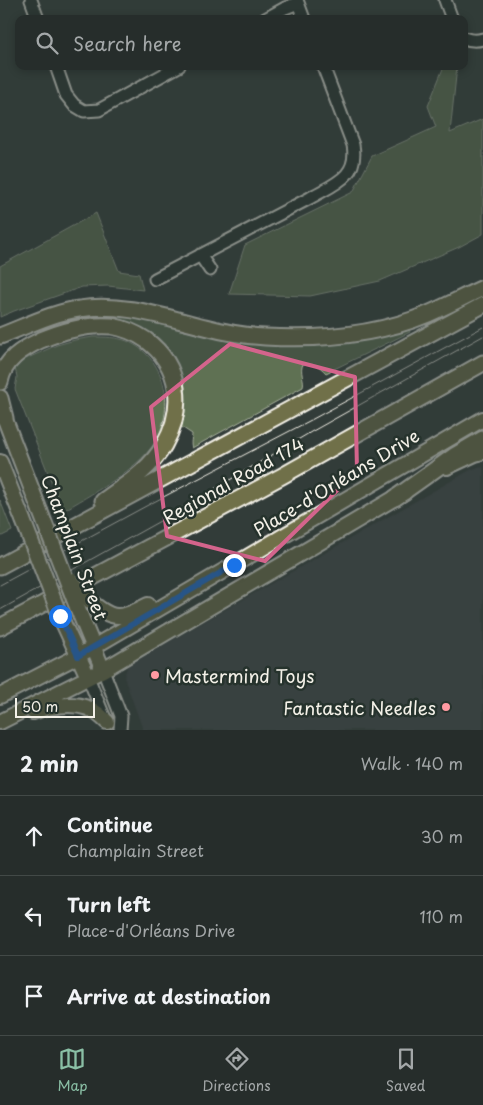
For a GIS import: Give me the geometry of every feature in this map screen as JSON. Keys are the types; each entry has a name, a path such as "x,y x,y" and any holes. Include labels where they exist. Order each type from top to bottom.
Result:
{"highway":[{"path":"0,336 63,312 100,307 122,309 208,328 263,337 342,336 400,324 427,314 483,288"},
{"name":"Regional Road 174","path":"0,566 483,305"},
{"path":"0,382 8,362 32,344 56,334 81,328 112,326 126,329 142,337 164,356 175,381 177,393 175,418 167,438 156,457 145,469 101,503 0,558"},
{"name":"Regional Road 174","path":"0,627 282,476 483,363"},
{"path":"0,398 2,412"},
{"path":"395,498 454,456 483,439"}],"main road":[{"name":"Champlain Street","path":"2,412 64,572 83,603 93,647 103,670"},
{"name":"Place-d'Orléans Drive","path":"0,696 78,656 483,419"},
{"path":"0,724 103,670 454,463 483,452"},
{"path":"0,462 60,616 88,677"},
{"path":"83,603 106,613 118,616 128,615 234,565"},
{"path":"0,724 40,710 66,705 87,708 115,727"}],"street":[{"path":"31,0 37,15"},
{"path":"445,0 451,15"},
{"path":"273,15 298,2 303,15"},
{"path":"468,40 483,39"},
{"path":"57,70 66,95 74,105 84,111 100,110 172,70"},
{"path":"155,279 310,198 347,175 352,167 355,155 353,144 325,70"},
{"path":"200,255 210,270"},
{"name":"Champlain Street","path":"103,670 121,716 115,727"},
{"path":"88,677 115,727"}],"highlighted area":[{"path":"230,344 355,377 357,471 265,561 167,536 151,407"}],"shaded area":[{"path":"483,467 483,730 143,730 124,677 128,665 472,469"}],"green space":[{"path":"442,70 457,70 450,133 483,119 483,234 459,247 380,281 310,296 229,294 245,245 353,192 372,156 436,127 428,106"},
{"path":"96,213 119,271 139,274 143,290 108,286 82,287 0,317 0,266"},
{"path":"98,315 132,317 180,330 235,341 286,346 320,345 350,341 408,328 410,332 326,373 316,365 303,364 303,387 192,448 192,434 180,426 184,404 182,379 173,357 166,347 157,338 137,325 111,318 98,318"},
{"path":"93,337 115,338 127,341 141,349 152,361 160,374 164,389 166,405 164,420 150,449 142,458 110,483 63,511 15,389 17,377 15,368 19,362 57,345"},
{"path":"0,500 12,531 0,537"}],"tram line":[{"path":"0,585 483,327"},
{"path":"0,610 160,521 311,432 483,336"}],"place":[{"name":"Mastermind Toys","path":"155,675"},
{"name":"Fantastic Needles","path":"446,707"}],"route":[{"path":"60,616 78,656 234,565"}]}
